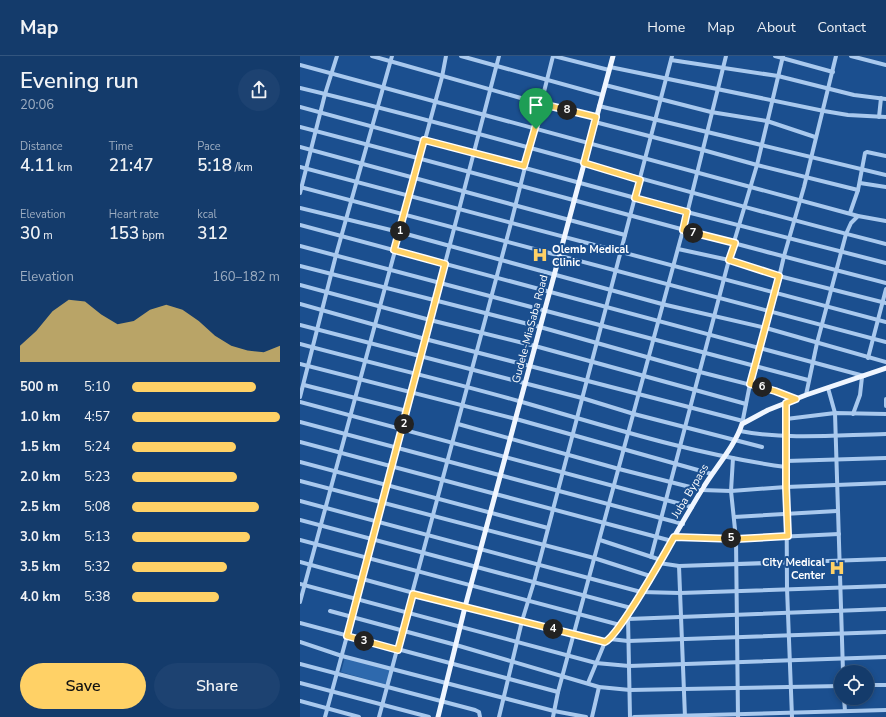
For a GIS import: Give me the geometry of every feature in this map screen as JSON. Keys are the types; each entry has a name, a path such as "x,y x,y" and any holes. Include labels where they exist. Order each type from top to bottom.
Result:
{"main road":[{"name":"Gudele-MiaSaba Road","path":"465,608 612,56"},
{"path":"743,422 806,395 886,368"},
{"name":"Juba Bypass","path":"605,642 610,639 630,613 650,576 702,490 723,456 735,441 743,422"},
{"path":"438,717 465,608 605,642"}],"street":[{"path":"300,193 317,132 320,111 337,56"},
{"path":"372,56 391,58 442,77 542,104 651,138 858,190"},
{"path":"300,602 302,585 310,565 442,77 446,56"},
{"path":"461,56 602,95"},
{"path":"325,717 338,674 388,485 499,56"},
{"path":"379,717 384,704 402,631 482,334 516,205 524,166 536,129 554,56 824,111 886,117"},
{"path":"553,717 558,692 604,522 610,505 643,375 683,230 726,56"},
{"path":"775,56 833,72"},
{"path":"300,304 476,353 587,380 743,422 750,384 771,312 784,256 796,220 815,137 824,111 836,56"},
{"path":"851,56 886,65"},
{"path":"651,557 660,517 756,165 782,57"},
{"path":"300,397 341,236 391,58"},
{"path":"501,716 507,680 563,473 671,58 778,76 828,89 884,98 879,117"},
{"path":"300,65 435,100 484,115 750,187 801,199 858,216 886,221"},
{"path":"605,84 711,112 767,121 815,137"},
{"path":"300,88 530,148 692,194 886,244"},
{"path":"599,106 656,118 761,144 810,158 886,175"},
{"path":"300,107 320,111 371,126 524,166 687,212 740,224 886,263"},
{"path":"300,127 367,143 630,216 886,283"},
{"path":"300,147 625,235"},
{"path":"850,213 860,183 861,170 866,152 886,156"},
{"path":"300,167 511,222 672,267 886,322"},
{"path":"860,183 886,187"},
{"path":"301,187 886,342"},
{"path":"300,208 399,232 662,304 766,328 817,344 886,362"},
{"path":"806,395 812,362 826,307 843,251 846,234 851,223 858,216"},
{"path":"300,225 863,376 860,395 853,414"},
{"path":"300,246 808,380"},
{"path":"678,249 729,260 779,276 884,302"},
{"path":"300,266 540,327 648,358 775,391 796,399"},
{"path":"300,285 482,334 535,346 746,404"},
{"path":"868,358 884,302 886,289"},
{"path":"300,325 582,398 684,428 762,447"},
{"path":"300,344 521,402 577,419 746,462 786,467"},
{"path":"300,364 516,419 572,436 712,474"},
{"path":"304,385 407,411"},
{"path":"828,388 835,413 838,459 837,511 842,611 841,634 842,665"},
{"path":"886,399 886,406"},
{"path":"300,402 692,507"},
{"path":"786,403 788,613 792,717"},
{"path":"786,419 835,413 886,414"},
{"path":"300,422 682,524"},
{"path":"458,424 619,469 702,490 731,491 886,483"},
{"path":"740,431 758,435 786,436 886,434"},
{"path":"300,442 656,536 673,539 736,539 839,534"},
{"path":"733,458 731,491 736,539 739,662 738,715"},
{"path":"786,462 886,458"},
{"path":"300,462 548,528"},
{"path":"300,481 594,558 650,576"},
{"path":"300,501 641,592 680,593 788,588 886,586"},
{"path":"734,516 837,511"},
{"path":"300,520 584,596 630,613 681,616 886,609"},
{"path":"300,540 620,625"},
{"path":"600,540 679,566 886,559"},
{"path":"300,562 465,608"},
{"path":"679,566 685,716"},
{"path":"302,585 357,601 596,663 629,666 886,657"},
{"path":"330,611 456,645 599,687 630,690 834,686"},
{"path":"630,613 628,641 630,717"},
{"path":"300,623 507,680 558,692"},
{"path":"610,639 628,641 886,632"},
{"path":"300,642 342,656 554,711 586,717"},
{"path":"588,683 605,642"},
{"path":"300,664 475,710 479,712 480,717"},
{"path":"300,683 332,690 429,717"},
{"path":"874,686 886,685"},
{"path":"592,717 599,687"},
{"path":"300,702 359,717"},
{"path":"844,705 844,711"},
{"path":"634,717 886,710"}],"shaded area":[{"path":"345,657 391,670 387,685 341,672"}],"place":[{"name":"Olemb Medical Clinic","path":"540,255"},
{"name":"City Medical Center","path":"837,568"}],"route":[{"path":"542,104 596,117 584,163 640,180 635,198 687,212 683,230 735,243 729,260 779,276 771,312 750,384 785,394 796,399 786,403 786,487 788,536 736,539 674,537 629,613 610,639 605,642 413,594 398,650 347,636 445,264 394,250 424,140 524,166 536,129 542,104"}]}
